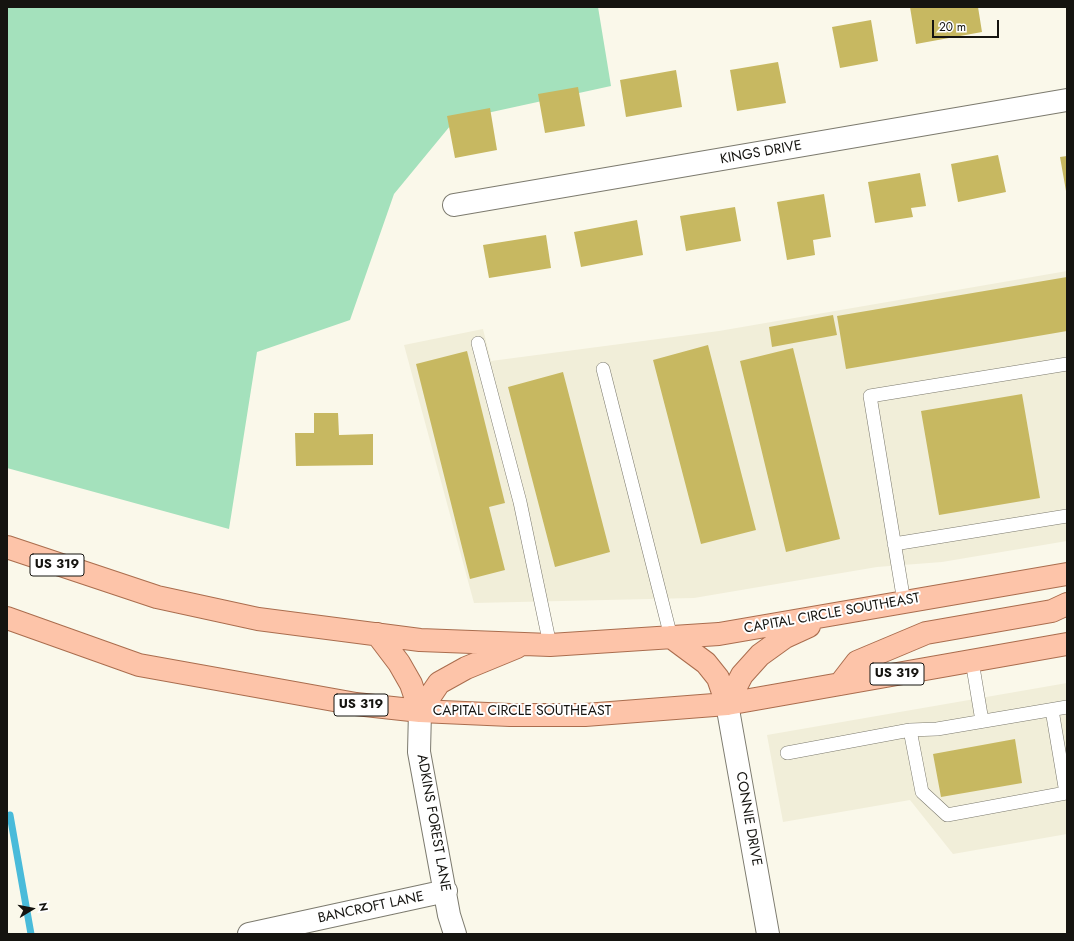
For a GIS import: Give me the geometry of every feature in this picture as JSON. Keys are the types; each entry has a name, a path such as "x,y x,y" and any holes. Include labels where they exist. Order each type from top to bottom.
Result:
{"main road":[{"name":"CAPITAL CIRCLE SOUTHEAST","path":"7,547 157,597 258,619 420,640 550,645 719,634 1067,574"},
{"path":"840,684 857,662 926,633 1052,611 1067,604"},
{"path":"727,704 742,675 760,655 785,637 831,615"},
{"name":"CAPITAL CIRCLE SOUTHEAST","path":"7,618 139,665 356,704 420,711 510,715 585,715 727,704 1067,644"},
{"path":"377,634 399,663 411,684 420,711"},
{"path":"671,637 706,663 718,678 727,704"},
{"path":"420,711 439,684 466,668 524,644"}],"street":[{"name":"KINGS DRIVE","path":"454,206 1067,100"},
{"name":"CONNIE DRIVE","path":"727,704 768,934"},
{"name":"ADKINS FOREST LANE","path":"420,711 419,752 446,891 449,915 456,934"},
{"name":"BANCROFT LANE","path":"249,934 446,891"}],"lane":[{"path":"478,343 520,502 550,645"},
{"path":"904,602 870,396 1067,364"},
{"path":"603,369 671,637"},
{"path":"894,544 1067,516"},
{"path":"972,661 982,721"},
{"path":"788,753 910,730 937,728 1067,707"},
{"path":"910,730 922,792 947,815 1066,793 1052,710"}],"shaded area":[{"path":"1067,271 1067,541 942,562 877,567 694,598 474,603 404,345 483,329 491,361 719,331"},
{"path":"1067,683 1067,834 953,854 910,800 783,822 767,735"}],"green space":[{"path":"7,7 598,7 611,86 455,120 394,194 350,320 257,352 229,529 7,468"}],"building":[{"path":"910,7 978,7 982,32 916,44"},
{"path":"871,20 878,61 840,68 832,27"},
{"path":"778,62 786,103 737,111 730,70"},
{"path":"676,70 682,107 626,117 620,80"},
{"path":"578,87 585,126 545,133 538,94"},
{"path":"490,108 497,150 455,158 447,116"},
{"path":"998,155 1006,192 958,202 951,164"},
{"path":"1067,156 1067,191 1066,191 1060,157"},
{"path":"920,173 926,206 911,208 913,217 875,223 868,182"},
{"path":"824,194 831,237 813,240 815,255 787,260 777,202"},
{"path":"735,207 741,241 686,251 680,216"},
{"path":"637,220 643,255 581,267 574,232"},
{"path":"546,235 551,268 489,278 483,245"},
{"path":"1067,277 1067,331 846,369 837,316"},
{"path":"833,315 837,335 772,347 769,327"},
{"path":"708,345 756,530 701,544 653,360"},
{"path":"793,348 840,539 786,552 740,361"},
{"path":"467,351 505,503 489,507 505,570 470,579 416,364"},
{"path":"563,372 610,552 555,567 508,387"},
{"path":"1022,394 1040,498 939,515 921,411"},
{"path":"314,413 338,413 339,435 373,434 373,465 296,466 295,433 314,433"},
{"path":"1015,739 1022,783 941,797 933,754"}],"waterway":[{"path":"10,815 31,934"}]}
